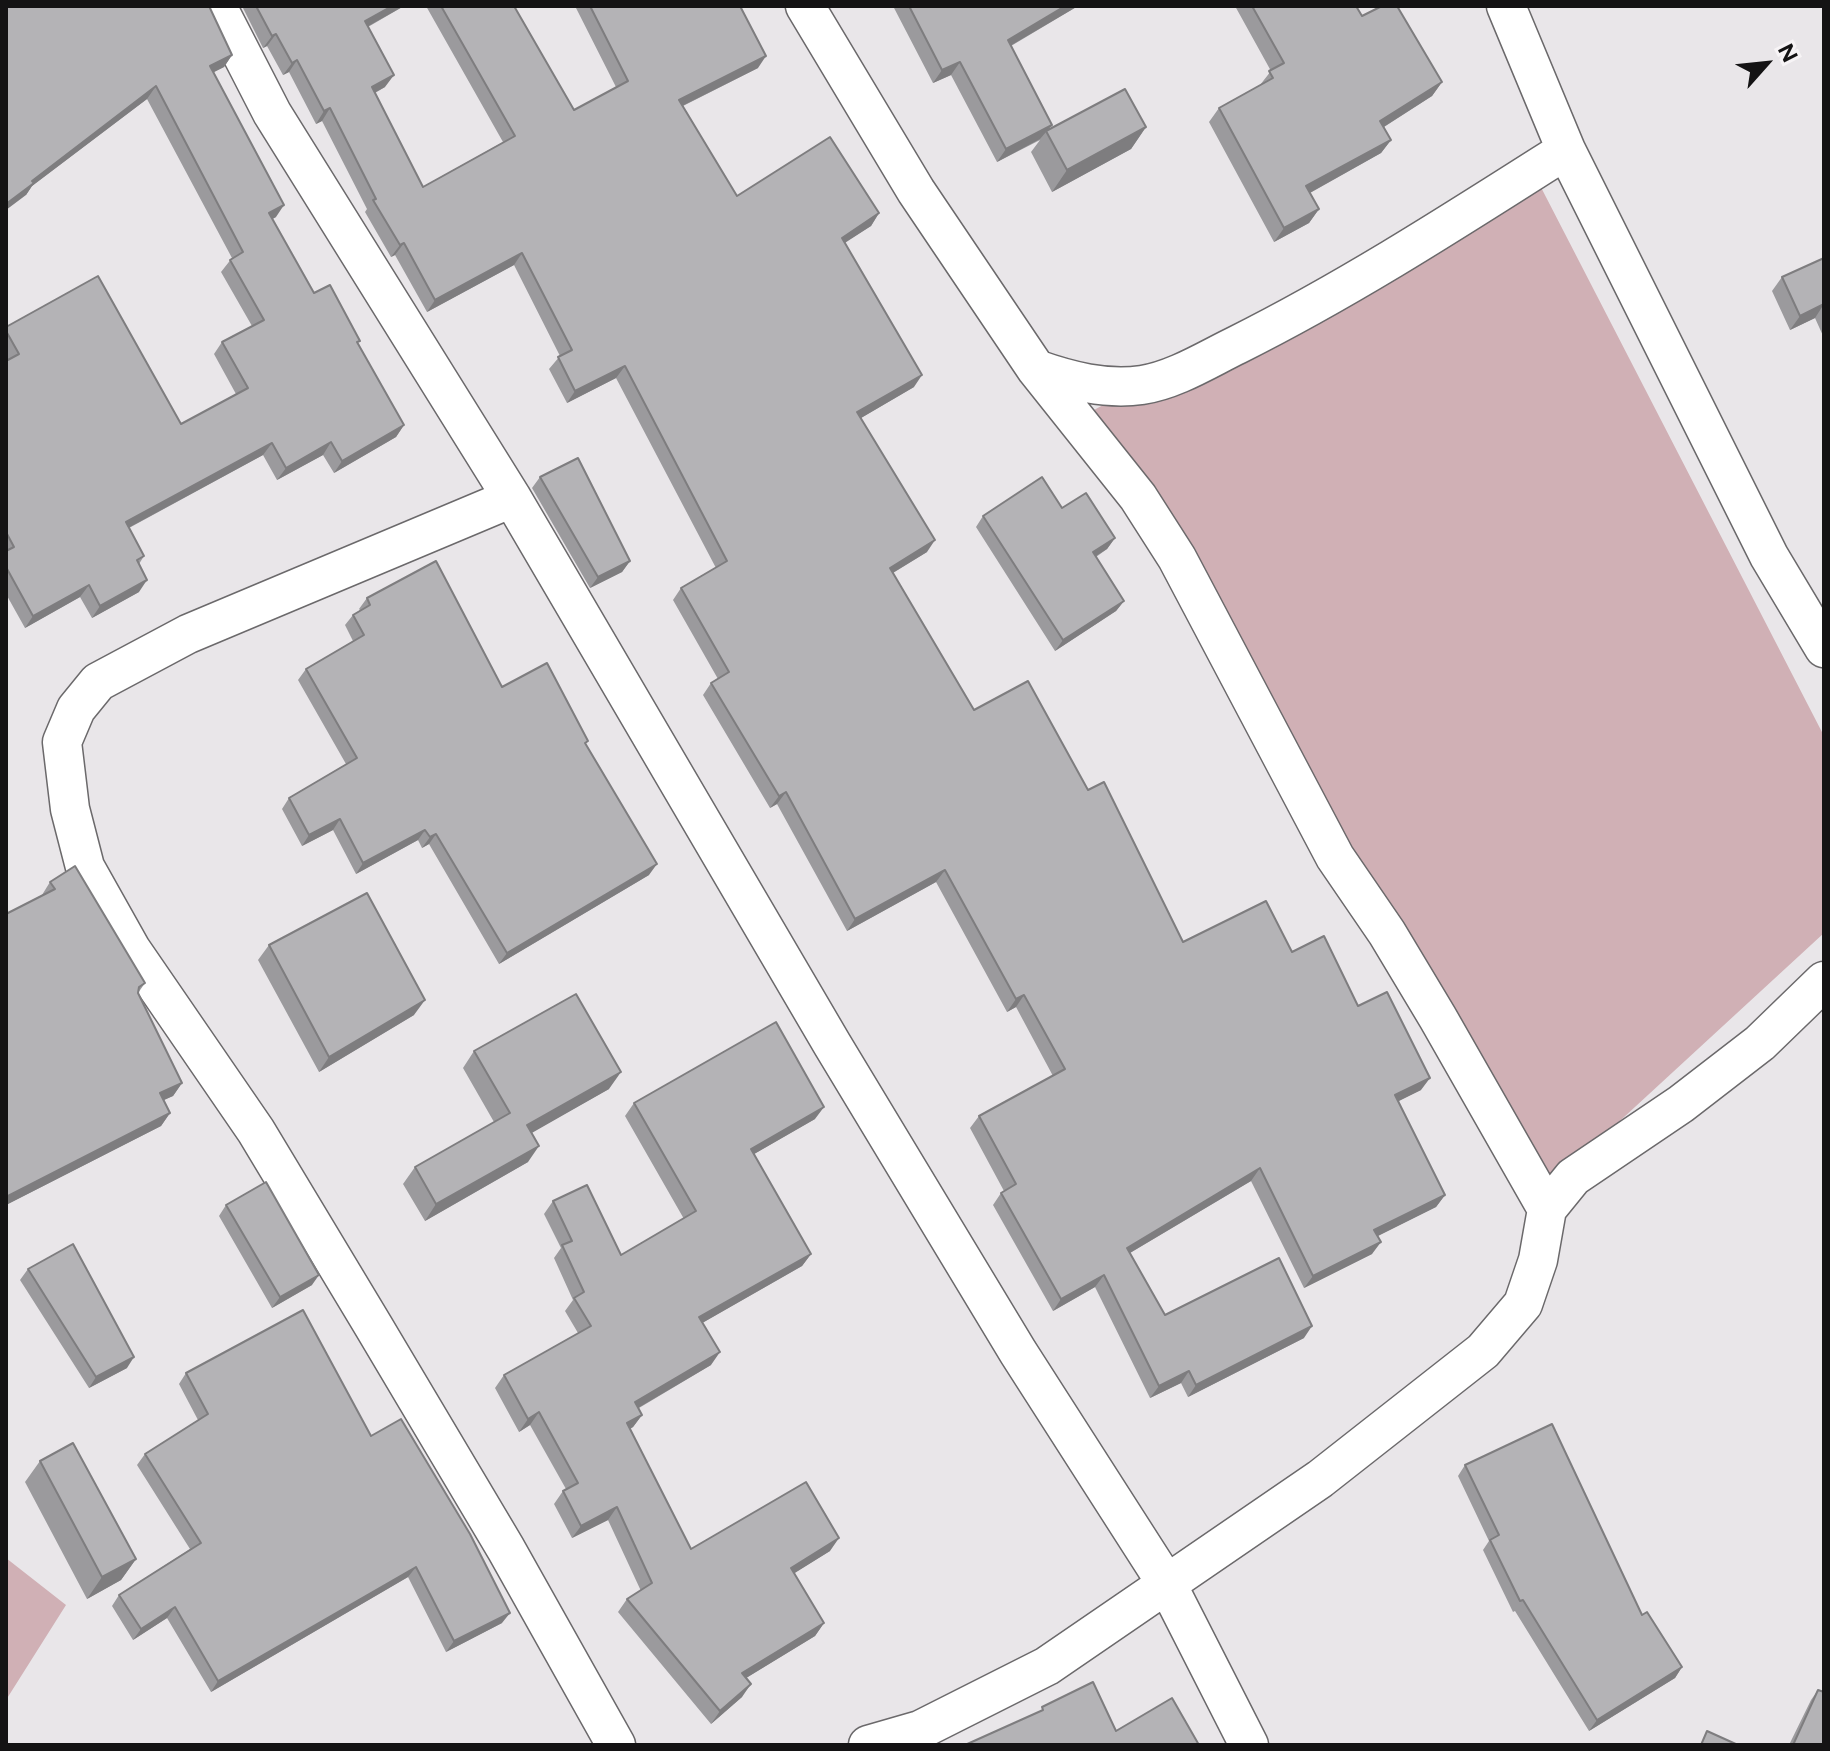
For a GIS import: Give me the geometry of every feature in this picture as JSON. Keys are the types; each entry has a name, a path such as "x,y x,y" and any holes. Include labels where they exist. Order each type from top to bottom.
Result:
{"street":[{"path":"217,6 272,113 512,498 840,1058 1018,1352 1168,1586 1249,1745"},
{"path":"805,6 916,191 1036,369 1138,497 1177,558 1335,857 1387,933 1547,1209"},
{"path":"1506,6 1566,150 1769,556 1824,648"},
{"path":"1036,369 1070,381 1107,386 1144,385 1183,372 1340,290 1566,150"},
{"path":"512,498 188,634 98,682 76,709 62,742 70,809 85,867 131,949 256,1131 506,1549 616,1745"},
{"path":"868,1745 920,1730 1047,1666 1320,1479 1483,1351 1523,1304 1538,1260 1547,1209 1573,1177 1681,1104 1749,1052 1824,981"}],"shaded area":[{"path":"1531,168 1824,736 1824,933 1535,1199 1094,410"},
{"path":"6,1558 66,1605 6,1700"}],"building":[{"path":"6,6 209,6 232,55 210,66 284,205 269,213 314,293 330,285 360,341 357,342 404,425 342,461 331,442 286,468 272,443 126,522 144,556 137,560 147,580 100,606 89,585 33,616 6,567 6,551 14,547 6,532 6,361 19,354 6,327 98,276 181,424 248,388 222,342 264,320 230,260 243,252 156,86 6,204"},
{"path":"256,6 392,6 365,21 394,75 372,87 423,187 515,136 441,6 514,6 574,110 628,81 590,6 740,6 766,56 679,100 737,196 830,137 879,213 842,238 922,375 857,412 935,540 890,568 974,710 1028,681 1088,790 1104,782 1183,942 1266,901 1292,952 1324,936 1358,1006 1387,992 1430,1078 1395,1095 1445,1195 1374,1230 1381,1242 1313,1276 1260,1168 1127,1248 1165,1315 1279,1258 1312,1326 1196,1385 1189,1371 1159,1386 1104,1275 1061,1299 1001,1193 1016,1184 979,1116 1065,1069 1024,995 1016,999 945,870 855,919 786,792 779,796 711,683 729,672 681,588 727,561 625,366 575,391 558,357 572,350 522,253 435,300 404,243 400,245 373,200 376,199 330,108 324,111 297,60 292,63 276,34 272,36"},
{"path":"909,6 1065,6 1008,40 1052,125 1006,149 960,62 942,70"},
{"path":"1252,6 1356,6 1362,16 1382,6 1397,6 1442,82 1380,121 1391,140 1306,186 1319,209 1284,228 1219,108 1273,78 1269,71 1284,63"},
{"path":"1125,89 1146,127 1067,170 1046,131"},
{"path":"1824,258 1824,304 1800,316 1782,277"},
{"path":"578,458 630,561 598,577 540,477"},
{"path":"1042,477 1062,508 1086,493 1115,538 1093,552 1124,601 1063,640 983,516"},
{"path":"436,561 502,687 547,663 588,741 585,743 657,864 507,953 436,834 430,837 425,830 363,863 340,819 309,835 289,798 357,758 306,669 364,635 353,615 370,605 367,598"},
{"path":"75,866 145,983 139,987 138,993 182,1083 160,1093 170,1113 6,1197 6,914 55,889 50,882"},
{"path":"367,893 425,1000 329,1057 269,945"},
{"path":"576,994 621,1072 527,1125 539,1146 436,1204 415,1167 510,1113 474,1051"},
{"path":"776,1022 824,1107 751,1149 811,1254 699,1317 720,1352 635,1402 642,1415 627,1423 691,1549 806,1482 839,1538 791,1568 824,1623 742,1673 751,1684 720,1711 627,1599 652,1583 617,1507 581,1526 563,1491 578,1483 539,1412 528,1419 504,1375 591,1326 574,1298 584,1292 562,1245 572,1241 553,1201 587,1185 621,1255 696,1211 634,1103"},
{"path":"266,1182 319,1275 280,1297 226,1205"},
{"path":"73,1244 134,1357 96,1377 28,1269"},
{"path":"303,1310 371,1436 401,1419 470,1534 510,1613 454,1641 416,1567 218,1681 175,1607 141,1629 119,1595 201,1543 145,1454 208,1414 186,1373"},
{"path":"1552,1424 1642,1615 1647,1612 1682,1667 1597,1720 1523,1600 1520,1601 1490,1540 1499,1535 1465,1465"},
{"path":"73,1443 136,1559 102,1577 40,1461"},
{"path":"1093,1682 1116,1731 1172,1698 1199,1745 965,1745 1043,1710 1042,1707"},
{"path":"1818,1690 1824,1692 1824,1745 1793,1745"},
{"path":"1707,1731 1738,1745 1701,1745"}]}
